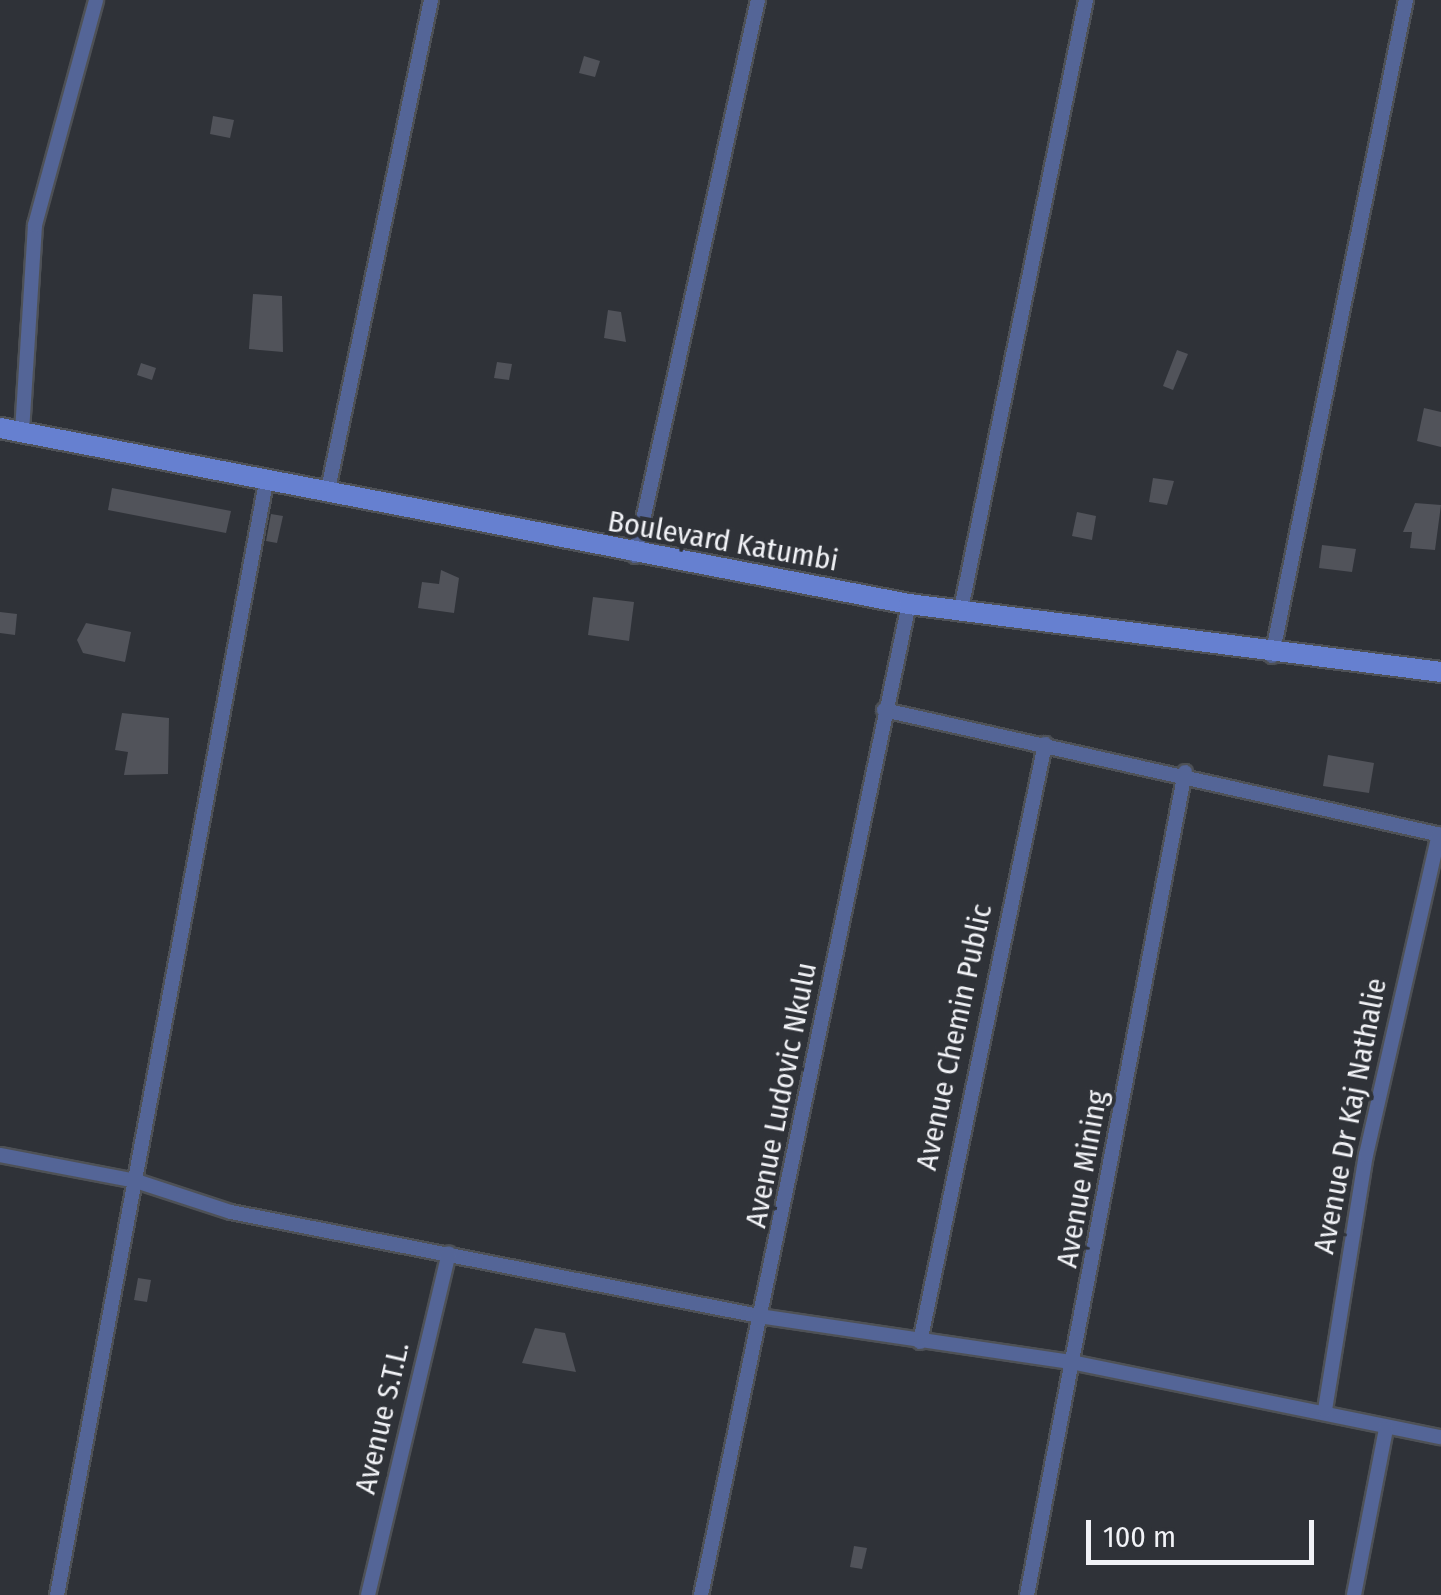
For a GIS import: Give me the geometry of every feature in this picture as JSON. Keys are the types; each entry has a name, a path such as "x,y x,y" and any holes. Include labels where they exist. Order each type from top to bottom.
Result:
{"street":[{"path":"22,432 35,225 96,0"},
{"path":"327,494 432,0"},
{"path":"635,557 758,0"},
{"path":"961,609 1086,0"},
{"path":"1272,656 1406,0"},
{"name":"Boulevard Katumbi","path":"0,428 635,557 909,604 1272,656 1441,672"},
{"path":"57,1595 266,482"},
{"name":"Avenue Ludovic Nkulu","path":"701,1595 909,604"},
{"path":"884,710 1185,772 1440,834"},
{"name":"Avenue Chemin Public","path":"920,1342 1045,744"},
{"name":"Avenue Mining","path":"1026,1595 1076,1363 1185,772"},
{"name":"Avenue Dr Kaj Nathalie","path":"1325,1410 1366,1156 1440,834"},
{"path":"0,1155 136,1181 231,1212 759,1316 1076,1363 1325,1410 1386,1429 1441,1437"},
{"name":"Avenue S.T.L.","path":"368,1595 448,1253"},
{"path":"1354,1595 1386,1429"}],"building":[{"path":"584,56 600,61 595,77 579,73"},
{"path":"213,116 234,120 230,138 210,134"},
{"path":"253,294 282,296 283,352 249,349"},
{"path":"608,310 621,312 626,342 604,338"},
{"path":"1177,350 1188,354 1173,390 1163,386"},
{"path":"497,362 512,364 509,380 494,378"},
{"path":"141,363 156,368 152,380 137,375"},
{"path":"1424,408 1441,412 1441,447 1417,441"},
{"path":"1153,478 1174,481 1167,505 1149,502"},
{"path":"112,488 231,511 226,533 108,510"},
{"path":"1415,503 1441,505 1435,550 1410,548 1412,532 1403,532"},
{"path":"1077,512 1096,516 1092,540 1072,536"},
{"path":"271,514 283,516 277,543 266,541"},
{"path":"1322,545 1356,549 1352,572 1319,568"},
{"path":"441,570 459,578 454,613 418,608 422,582 439,584"},
{"path":"593,597 634,602 629,641 588,635"},
{"path":"0,612 17,614 15,635 0,633"},
{"path":"86,623 131,632 125,662 83,653 77,640"},
{"path":"122,713 169,718 168,774 124,775 128,752 115,750"},
{"path":"1328,755 1374,763 1369,793 1323,786"},
{"path":"138,1278 151,1280 147,1302 134,1300"},
{"path":"535,1328 565,1333 576,1372 522,1363"},
{"path":"854,1546 867,1548 862,1569 850,1567"}]}
